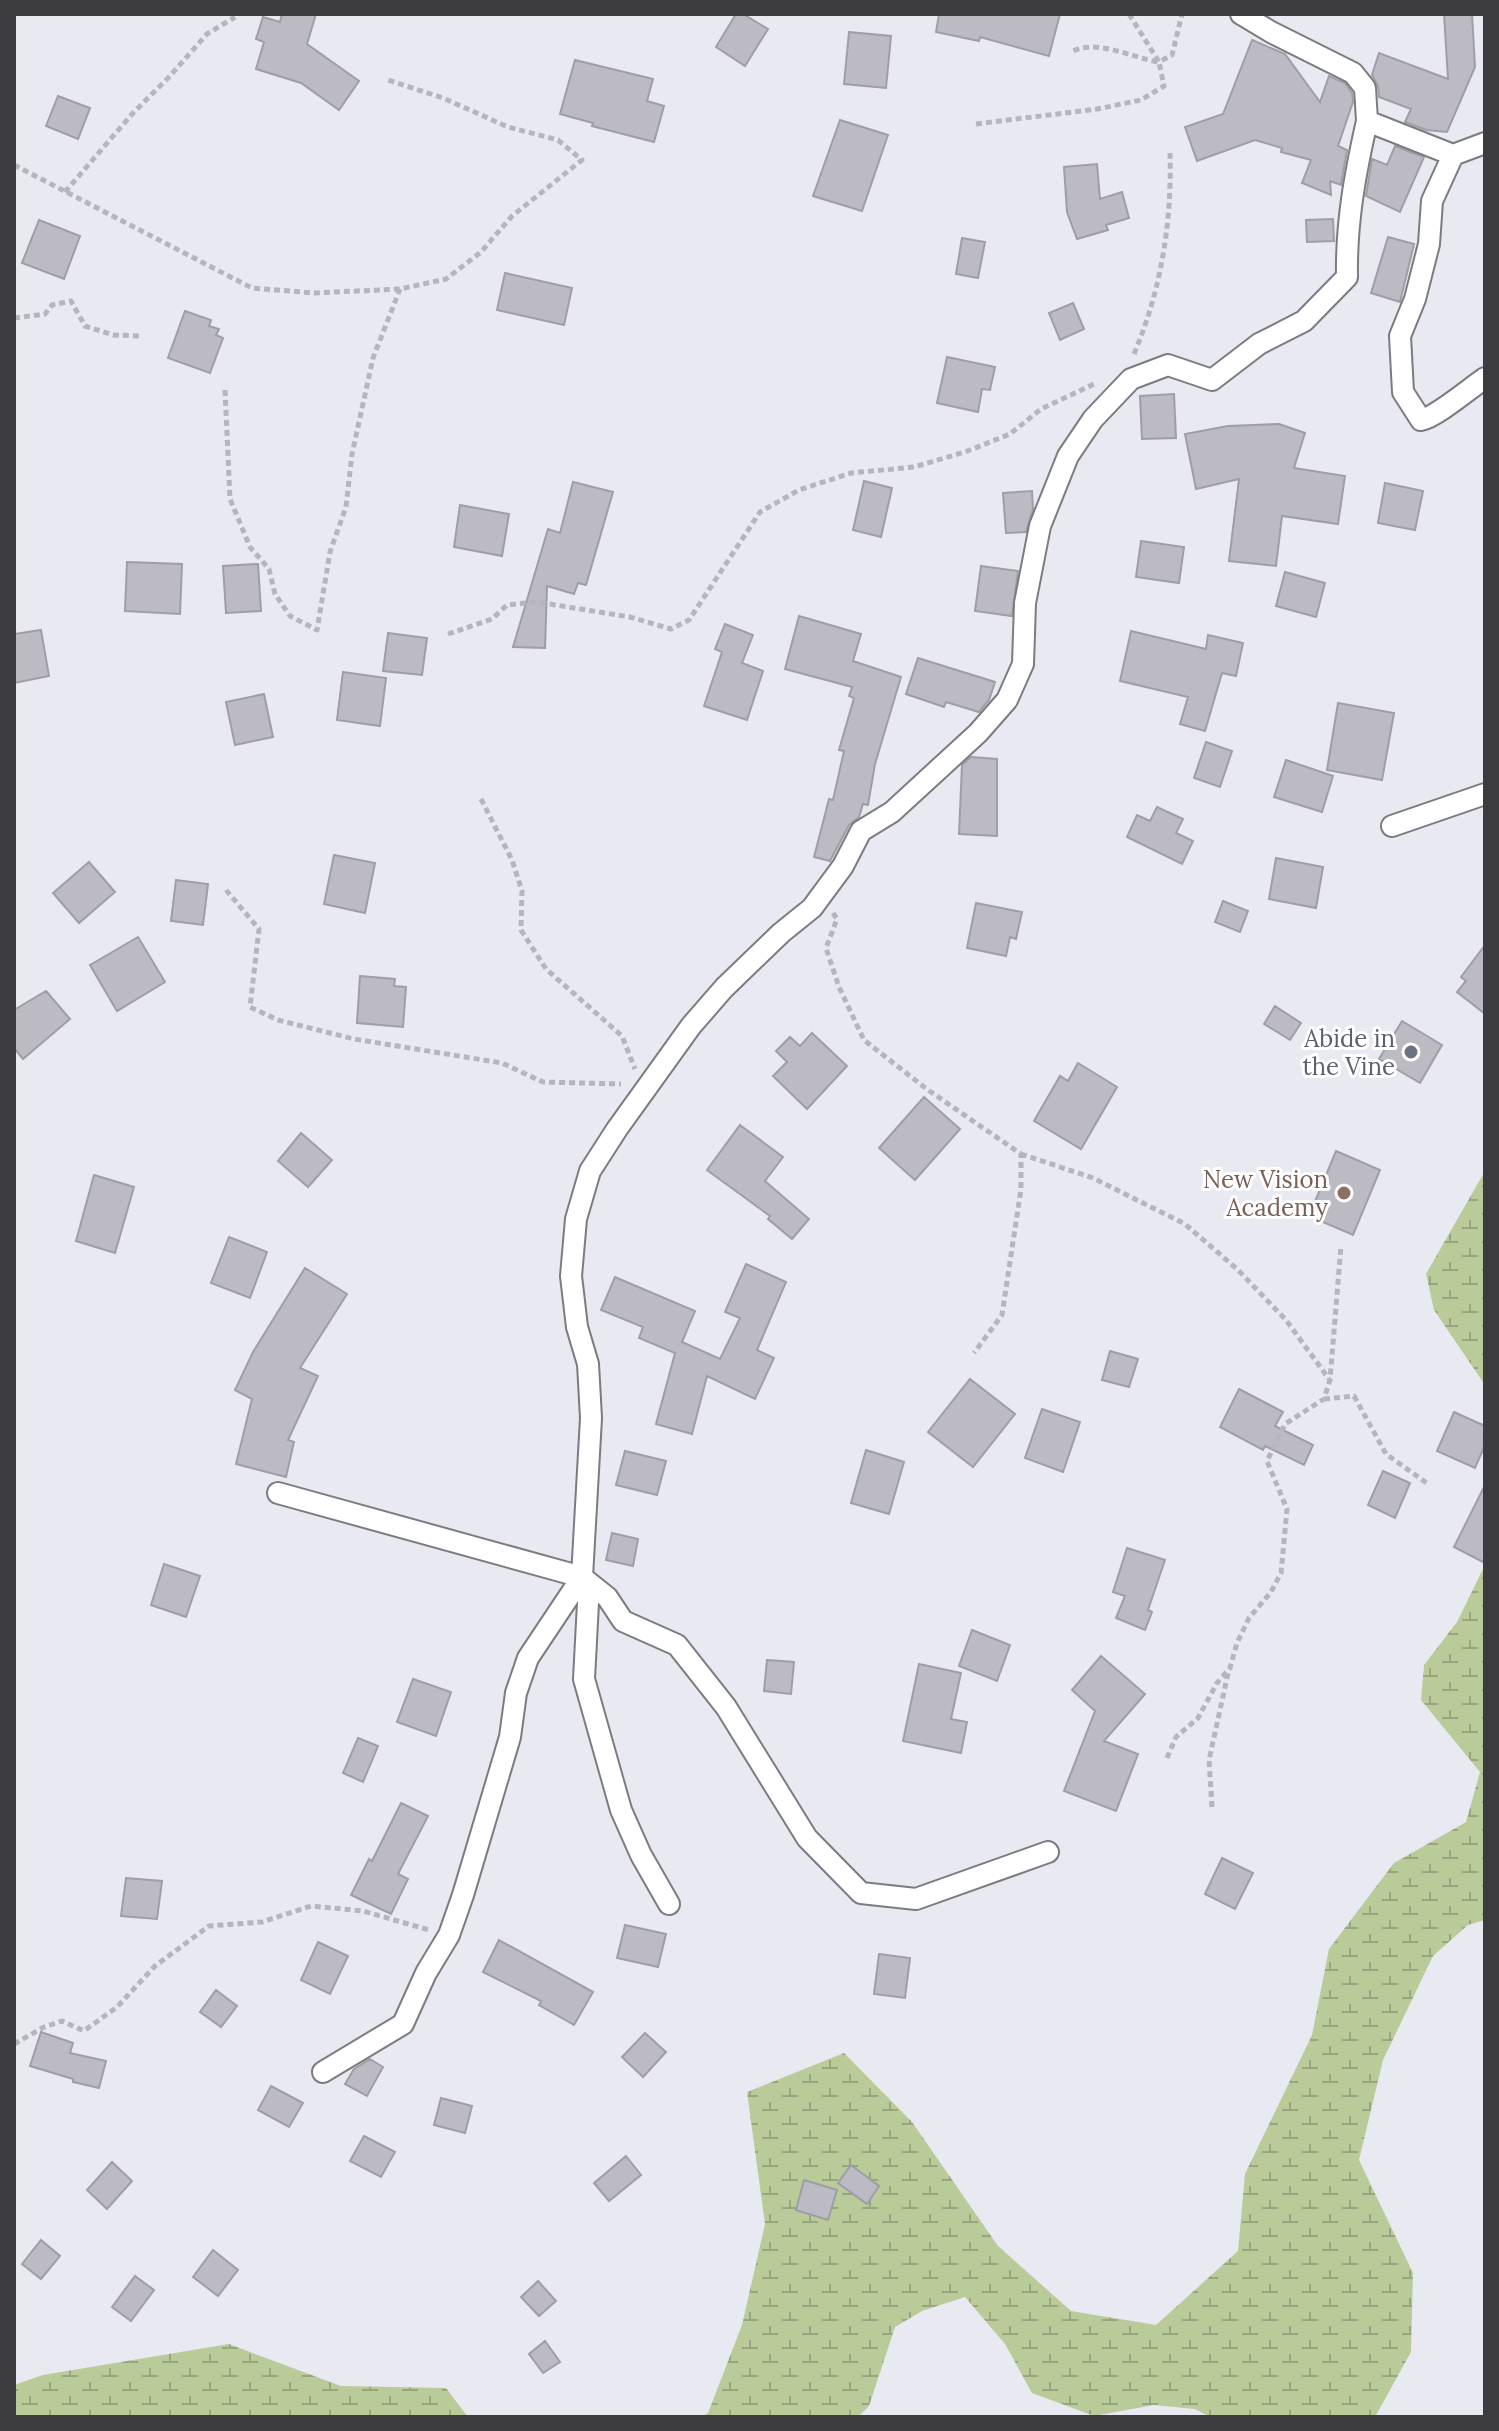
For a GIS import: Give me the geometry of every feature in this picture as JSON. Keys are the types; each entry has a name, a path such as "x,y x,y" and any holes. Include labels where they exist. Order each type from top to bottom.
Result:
{"street":[{"path":"669,1904 641,1855 621,1810 584,1679 591,1418 588,1364 577,1327 571,1276 576,1219 590,1171 639,1092 691,1026 724,988 812,908 843,866 861,831 892,812 978,733 1007,700 1023,664 1025,603 1040,526 1068,456 1093,419 1131,379 1168,365 1212,380 1259,344 1304,321 1347,277 1346,236 1352,187 1367,121 1365,88 1353,73 1241,14"},
{"path":"1367,121 1453,155 1485,143"},
{"path":"1453,155 1432,201 1429,244 1415,299 1400,336 1403,392 1421,420 1432,418 1485,378"},
{"path":"1392,826 1485,794"},
{"path":"278,1493 586,1581 607,1597 623,1621 677,1645 726,1707 807,1838 861,1893 916,1899 1048,1852"},
{"path":"323,2072 403,2024 426,1973 449,1935 510,1737 516,1693 528,1658 586,1581"}],"path":[{"path":"976,124 1097,109 1141,100 1164,86 1159,62 1129,14"},
{"path":"1073,51 1083,46 1115,50 1141,60 1159,62 1172,55 1182,14"},
{"path":"65,192 207,34 235,17"},
{"path":"14,165 252,288 314,293 400,289 446,279 481,252 512,216 582,160 558,140 508,127 443,98 388,80"},
{"path":"1131,360 1148,320 1167,240 1170,153"},
{"path":"225,390 230,499 250,547 269,569 275,594 290,616 317,630 330,552 346,507 352,454 373,358 400,289"},
{"path":"14,318 45,314 52,305 71,301 85,326 113,335 141,336"},
{"path":"448,634 492,619 507,605 537,602 630,617 671,629 689,620 760,512 799,490 851,473 914,467 965,452 1010,434 1041,409 1101,382"},
{"path":"226,890 259,929 250,1007 278,1020 354,1039 502,1063 543,1082 639,1092 622,1036 546,969 521,930 522,891 512,860 481,799"},
{"path":"822,895 837,919 826,948 839,987 864,1040 928,1090 1021,1154 1093,1178 1185,1224 1237,1269 1286,1320 1330,1380"},
{"path":"974,1353 1002,1315 1021,1189 1021,1154"},
{"path":"1324,1399 1330,1380 1341,1246"},
{"path":"1212,1807 1209,1760 1237,1643 1249,1618 1271,1592 1281,1573 1287,1509 1267,1461 1285,1424 1324,1399 1354,1396 1386,1454 1428,1484"},
{"path":"1167,1758 1176,1737 1198,1718 1217,1683 1230,1668"},
{"path":"14,2044 62,2021 84,2031 117,2007 155,1966 209,1926 262,1922 311,1906 363,1911 449,1935"}],"green space":[{"path":"1485,1171 1485,1385 1434,1310 1426,1274"},
{"path":"1485,1565 1485,1920 1468,1925 1433,1956 1383,2060 1359,2160 1413,2273 1411,2352 1375,2417 1210,2417 1195,2409 1154,2405 1094,2416 1032,2393 1005,2344 965,2297 922,2311 895,2327 869,2406 858,2417 701,2417 708,2413 742,2325 765,2224 747,2092 844,2053 912,2122 998,2246 1071,2311 1156,2325 1238,2251 1245,2174 1312,2035 1329,1949 1394,1863 1466,1822 1480,1772 1421,1700 1424,1665 1457,1622"},
{"path":"229,2344 341,2386 446,2388 468,2417 14,2417 14,2385 43,2375"}],"building":[{"path":"282,14 316,14 307,44 359,81 339,110 301,83 256,69 264,42 256,39 263,17 280,22"},
{"path":"736,14 743,14 768,29 745,66 716,47"},
{"path":"939,14 1060,14 1049,56 980,37 979,41 936,32"},
{"path":"1444,14 1472,14 1475,67 1447,132 1426,130 1405,122 1411,109 1379,97 1372,75 1379,53 1448,79"},
{"path":"849,32 891,36 886,88 844,84"},
{"path":"1252,40 1285,54 1320,102 1329,76 1345,83 1352,93 1353,102 1338,146 1347,150 1341,185 1330,181 1331,195 1302,183 1311,160 1281,152 1282,148 1255,140 1197,161 1185,127 1223,114"},
{"path":"575,60 653,79 647,101 664,106 654,142 560,114"},
{"path":"58,96 90,108 78,139 46,126"},
{"path":"840,120 888,135 862,211 813,196"},
{"path":"1395,146 1424,157 1400,212 1366,196 1372,159 1387,165"},
{"path":"1097,164 1100,199 1122,192 1129,218 1106,225 1108,230 1077,239 1067,212 1064,167"},
{"path":"1333,219 1334,241 1307,242 1306,220"},
{"path":"39,220 80,236 64,279 22,263"},
{"path":"1388,237 1414,244 1400,302 1371,293"},
{"path":"962,238 985,242 978,278 956,274"},
{"path":"505,273 572,288 564,325 497,310"},
{"path":"1073,303 1084,329 1060,340 1049,313"},
{"path":"185,311 211,320 209,326 219,329 216,335 223,338 210,373 168,358"},
{"path":"947,357 995,367 990,390 982,389 978,412 937,403"},
{"path":"1174,394 1176,438 1142,439 1140,396"},
{"path":"1279,424 1305,433 1294,468 1345,476 1338,524 1282,516 1276,566 1229,561 1239,479 1196,489 1185,434 1228,426"},
{"path":"864,481 892,488 881,537 853,530"},
{"path":"573,482 613,492 586,585 578,583 574,594 547,586 545,648 513,647 548,529 560,533"},
{"path":"1385,483 1423,491 1415,530 1378,523"},
{"path":"1032,491 1033,509 1026,532 1006,533 1003,493"},
{"path":"460,505 509,514 502,556 454,547"},
{"path":"1141,541 1184,547 1179,583 1136,577"},
{"path":"127,562 182,564 180,614 125,611"},
{"path":"258,564 261,611 226,613 223,566"},
{"path":"981,566 1018,571 1012,616 975,611"},
{"path":"1285,572 1325,583 1316,617 1276,606"},
{"path":"799,616 861,634 853,661 901,677 875,764 868,805 863,804 859,817 849,825 830,861 814,857 829,799 833,800 844,751 839,750 854,698 849,696 852,687 785,669"},
{"path":"725,624 753,635 742,663 763,671 747,720 704,706 722,652 715,649"},
{"path":"41,630 49,676 14,683 14,634"},
{"path":"1131,631 1206,649 1208,635 1243,643 1236,676 1222,673 1205,731 1180,724 1188,697 1120,681"},
{"path":"388,633 427,638 422,675 383,671"},
{"path":"918,658 995,682 989,700 979,712 946,702 944,707 906,694"},
{"path":"343,672 386,678 380,726 337,720"},
{"path":"264,694 273,737 235,745 226,702"},
{"path":"1338,703 1394,713 1382,780 1327,770"},
{"path":"1206,742 1232,751 1220,787 1194,778"},
{"path":"971,757 997,759 997,836 959,834 962,765"},
{"path":"1286,760 1333,776 1322,812 1274,797"},
{"path":"1157,807 1183,819 1176,833 1193,841 1182,864 1127,837 1137,815 1150,821"},
{"path":"334,855 375,863 365,913 324,904"},
{"path":"1276,858 1323,867 1316,908 1269,899"},
{"path":"89,862 115,892 79,923 53,893"},
{"path":"176,880 208,884 203,925 171,921"},
{"path":"1223,901 1248,911 1240,932 1215,922"},
{"path":"976,903 1022,912 1016,939 1010,937 1006,956 967,948"},
{"path":"138,937 165,982 117,1011 90,965"},
{"path":"1485,945 1485,1014 1457,992 1466,981 1461,977"},
{"path":"360,976 395,979 394,986 406,987 403,1027 357,1023"},
{"path":"46,991 70,1019 23,1059 14,1048 14,1010"},
{"path":"1275,1006 1301,1023 1290,1040 1264,1024"},
{"name":"Abide in the Vine","path":"1402,1021 1442,1045 1420,1083 1379,1059"},
{"path":"812,1033 847,1066 807,1109 773,1076 787,1062 776,1051 790,1037 800,1046"},
{"path":"1078,1063 1117,1087 1081,1149 1034,1121 1060,1076 1068,1081"},
{"path":"924,1097 960,1129 915,1180 879,1148"},
{"path":"740,1125 783,1157 765,1181 809,1219 792,1239 768,1219 770,1216 707,1170"},
{"path":"301,1133 332,1160 308,1187 278,1161"},
{"name":"New Vision Academy","path":"1336,1151 1380,1170 1353,1235 1309,1216"},
{"path":"94,1175 134,1187 115,1253 76,1241"},
{"path":"229,1237 267,1252 250,1298 211,1283"},
{"path":"746,1264 786,1282 757,1350 774,1358 755,1399 707,1376 692,1434 656,1424 675,1353 639,1338 643,1327 601,1310 615,1277 695,1311 682,1342 720,1359 740,1318 725,1312"},
{"path":"305,1268 347,1294 300,1368 318,1376 288,1440 294,1442 286,1477 236,1464 252,1399 235,1390 253,1352"},
{"path":"1110,1351 1138,1359 1129,1387 1102,1380"},
{"path":"970,1379 1015,1414 973,1467 928,1432"},
{"path":"1239,1389 1283,1412 1275,1426 1313,1445 1304,1465 1265,1446 1263,1450 1220,1427"},
{"path":"1042,1409 1080,1422 1063,1472 1025,1458"},
{"path":"1454,1412 1485,1426 1485,1445 1475,1468 1437,1451"},
{"path":"866,1450 904,1462 889,1514 851,1503"},
{"path":"625,1451 666,1461 657,1495 616,1485"},
{"path":"1383,1471 1410,1483 1395,1518 1368,1505"},
{"path":"1485,1485 1485,1563 1454,1547"},
{"path":"612,1533 638,1539 633,1566 606,1560"},
{"path":"1127,1548 1165,1560 1148,1610 1152,1612 1145,1630 1116,1618 1125,1596 1113,1592"},
{"path":"164,1564 200,1576 186,1617 151,1605"},
{"path":"972,1630 1010,1645 997,1681 959,1666"},
{"path":"1101,1656 1145,1694 1104,1741 1138,1754 1116,1811 1064,1791 1095,1711 1072,1690"},
{"path":"767,1660 794,1662 791,1694 764,1691"},
{"path":"919,1664 961,1673 951,1719 967,1722 961,1753 903,1741"},
{"path":"413,1679 451,1692 436,1736 397,1722"},
{"path":"358,1738 378,1746 363,1782 343,1773"},
{"path":"401,1803 428,1816 398,1874 408,1879 391,1914 351,1895"},
{"path":"1222,1858 1253,1873 1235,1909 1205,1894"},
{"path":"126,1878 162,1881 157,1919 121,1916"},
{"path":"625,1925 666,1934 658,1967 617,1958"},
{"path":"499,1940 593,1992 574,2025 539,2005 541,2001 483,1972"},
{"path":"318,1942 348,1956 330,1994 301,1980"},
{"path":"879,1954 910,1958 905,1998 874,1994"},
{"path":"216,1990 237,2006 221,2027 200,2012"},
{"path":"41,2032 73,2043 70,2053 106,2061 99,2088 30,2066"},
{"path":"645,2033 666,2052 643,2077 622,2057"},
{"path":"370,2059 383,2067 367,2096 345,2084 354,2069"},
{"path":"271,2086 303,2103 289,2127 258,2110"},
{"path":"441,2098 472,2106 465,2133 434,2125"},
{"path":"364,2136 395,2152 381,2177 350,2161"},
{"path":"626,2156 641,2175 609,2201 594,2183"},
{"path":"112,2162 132,2181 107,2209 87,2190"},
{"path":"851,2165 879,2186 867,2204 838,2183"},
{"path":"804,2180 837,2190 828,2220 796,2210"},
{"path":"41,2240 60,2256 41,2279 22,2264"},
{"path":"213,2250 238,2270 218,2296 193,2277"},
{"path":"135,2276 154,2290 131,2321 112,2307"},
{"path":"538,2281 556,2301 539,2316 521,2297"},
{"path":"545,2341 560,2362 543,2373 529,2354"}],"place":[{"name":"Abide in the Vine","path":"1411,1052"},
{"name":"New Vision Academy","path":"1344,1193"}]}
